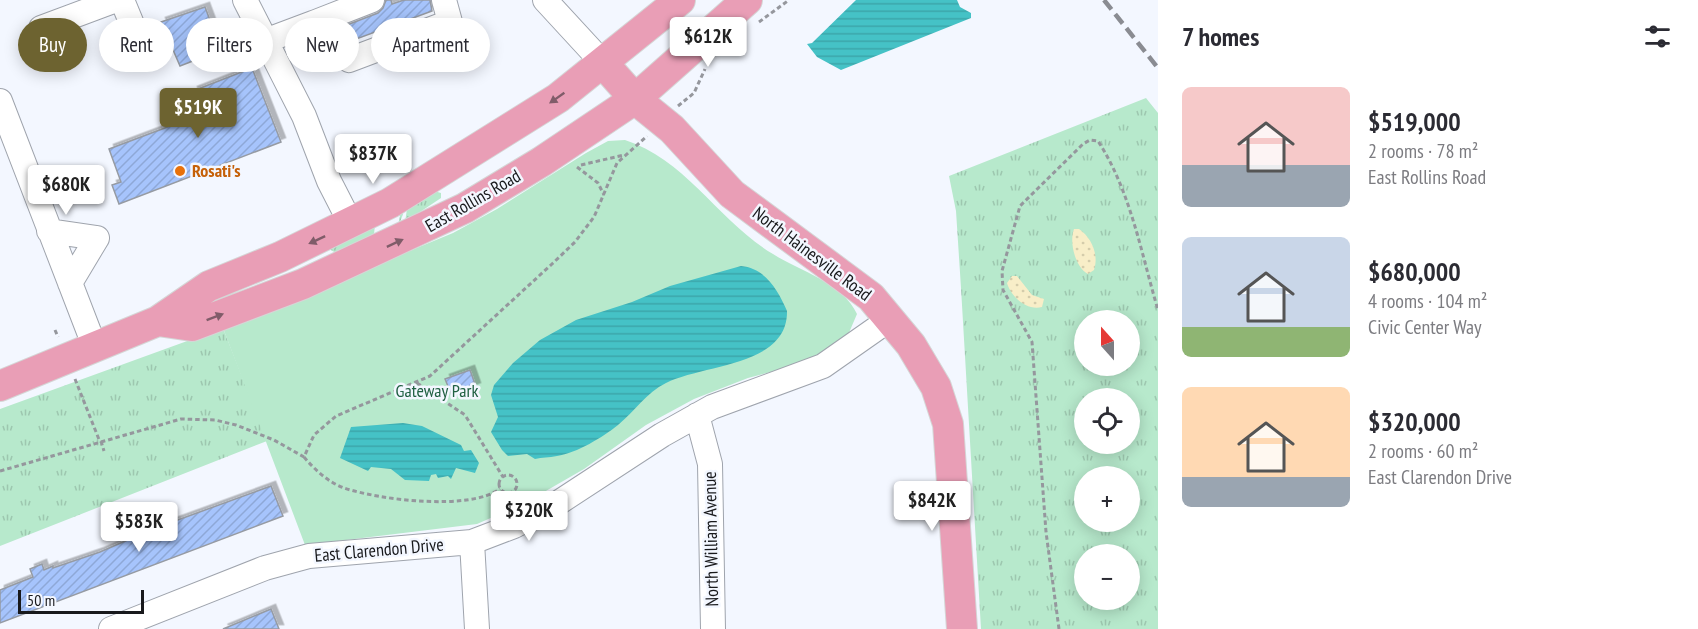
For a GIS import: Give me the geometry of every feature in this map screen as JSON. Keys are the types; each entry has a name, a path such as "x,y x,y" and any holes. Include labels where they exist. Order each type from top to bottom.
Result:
{"main road":[{"name":"East Rollins Road","path":"0,386 94,345 158,321 209,286 351,224 465,158 558,98 680,0"},
{"name":"East Rollins Road","path":"158,321 192,326 303,284 392,245 478,200 635,99 751,12"},
{"name":"North Hainesville Road","path":"603,63 635,99 672,129 732,194 871,297 911,345 936,387 948,424 963,629"}],"street":[{"path":"68,18 116,0"},
{"path":"122,0 129,18"},
{"path":"245,0 254,18"},
{"path":"326,18 372,0"},
{"path":"359,56 450,22 444,0"},
{"path":"545,0 603,63"},
{"path":"273,56 304,116 329,181 351,224"},
{"path":"0,101 6,134 49,231 94,345"},
{"path":"49,231 97,238 70,283"},
{"name":"East Clarendon Drive","path":"111,629 266,568 309,556 472,542 514,526 558,503 662,435 697,416 823,366 890,320"},
{"name":"North William Avenue","path":"697,416 710,464 713,629"},
{"path":"472,542 477,629"}],"path":[{"path":"751,12 789,0"},
{"path":"683,101 694,93 710,61"},
{"path":"1059,629 1046,532 1032,342 1003,290 1002,271 1020,206 1083,144 1090,140 1098,141 1104,151 1131,210 1158,310"},
{"path":"304,457 314,435 336,416 416,383 443,364 575,242 594,217 617,163 640,143"},
{"path":"570,170 624,155"},
{"path":"577,167 598,183 604,195"},
{"path":"76,381 104,451"},
{"path":"416,383 465,415 503,477"},
{"path":"0,471 167,421 196,418 215,420 256,432 304,457 333,482 372,494 474,500 500,489 508,493 513,491 517,483 514,478 503,477"},
{"path":"500,489 499,481 503,477"},
{"path":"513,491 518,498"}],"green space":[{"path":"1146,98 1158,113 1158,629 981,629 956,211 949,176"},
{"name":"Gateway Park","path":"625,140 647,149 685,176 754,241 842,294 857,314 848,335 828,349 797,365 748,378 694,399 646,425 584,469 525,503 477,524 305,545 223,328 453,233 497,209 608,141"},
{"path":"434,191 441,193 441,198 405,222 407,209"},
{"path":"401,211 403,214 398,228 331,261 336,253 329,249 375,225 374,234 398,226 400,216 397,213"},
{"path":"223,328 267,441 0,546 0,409"}],"sand":[{"path":"1074,229 1079,229 1088,237 1095,253 1094,270 1088,274 1083,271 1074,254 1072,241"},
{"path":"1012,276 1017,276 1032,295 1044,299 1042,307 1025,305 1016,298 1007,283"}],"water":[{"path":"856,0 957,0 960,7 971,13 971,18 841,70 817,57 807,44 812,43"},
{"path":"741,266 757,271 770,281 787,311 784,329 774,343 759,353 740,361 666,383 652,392 612,430 573,452 535,459 527,454 508,456 502,450 491,432 498,417 491,395 494,385 513,363 540,340 576,320 632,302 670,286"},
{"path":"403,423 422,426 461,445 464,451 471,450 479,463 475,473 456,468 451,479 448,476 438,478 436,474 431,475 429,481 405,480 391,469 371,467 368,471 340,458 351,427"}],"building":[{"path":"386,0 391,0 392,4 404,0 430,0 432,11 413,18 371,18 371,34 359,38 359,20 378,13"},
{"path":"205,7 209,18 186,18 186,64 180,66 174,52 173,18"},
{"path":"242,72 254,72 281,142 119,204 112,185 121,182 109,149 202,114 193,91"},
{"path":"470,370 476,387 452,396 445,379"},
{"path":"271,486 283,516 0,623 0,590 33,577 30,569 42,564 44,570 53,566 53,568 100,552 153,529"},
{"path":"271,609 279,629 223,629"}],"railway":[{"path":"1104,0 1158,68"}],"place":[{"name":"Rosati's","path":"180,171"}]}
